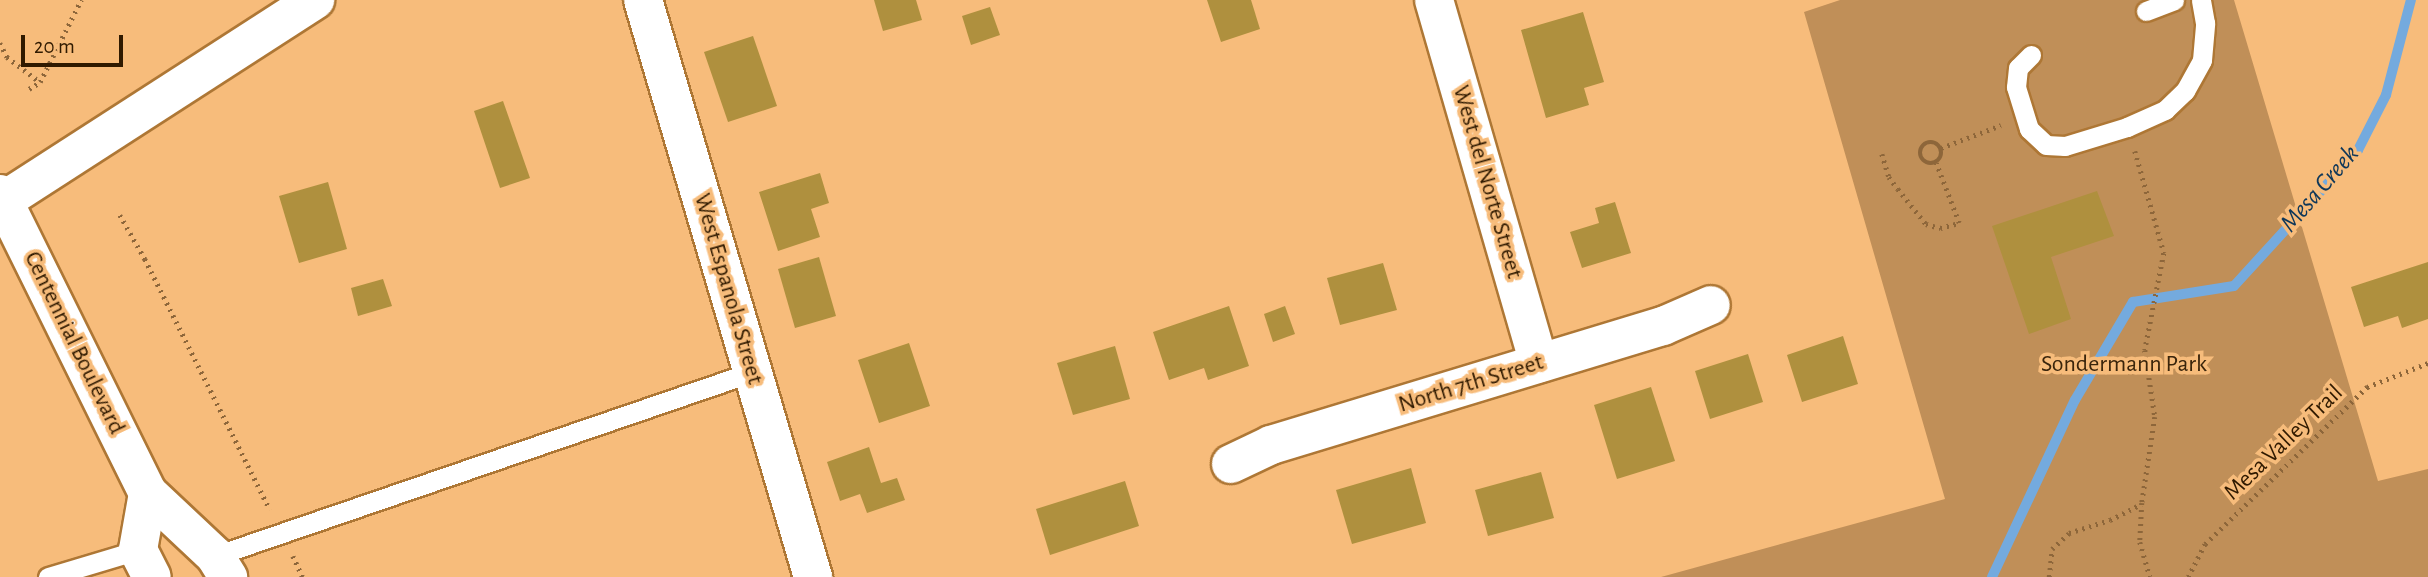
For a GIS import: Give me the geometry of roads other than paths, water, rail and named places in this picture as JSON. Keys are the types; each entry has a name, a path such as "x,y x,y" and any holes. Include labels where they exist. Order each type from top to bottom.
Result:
{"street":[{"path":"1,199 316,0"},
{"name":"West Espanola Street","path":"643,0 813,577"},
{"name":"West del Norte Street","path":"1434,0 1539,363"},
{"name":"Centennial Boulevard","path":"1,199 148,493 221,567"},
{"name":"North 7th Street","path":"1231,464 1270,445 1663,326 1711,305"},
{"path":"145,563 148,493"}],"lane":[{"path":"2146,11 2174,0"},
{"path":"2031,55 2018,68 2016,87 2029,129 2046,145 2065,146 2127,127 2165,110 2185,91 2202,60 2205,23 2201,0"},
{"path":"221,567 282,534 752,372"},
{"path":"48,577 145,563"}],"waterway":[{"name":"Mesa Creek","path":"1992,577 2075,400 2133,302 2234,286 2358,150 2386,95 2411,0"}],"park label":[{"name":"Sondermann Park","path":"2124,365"}]}
